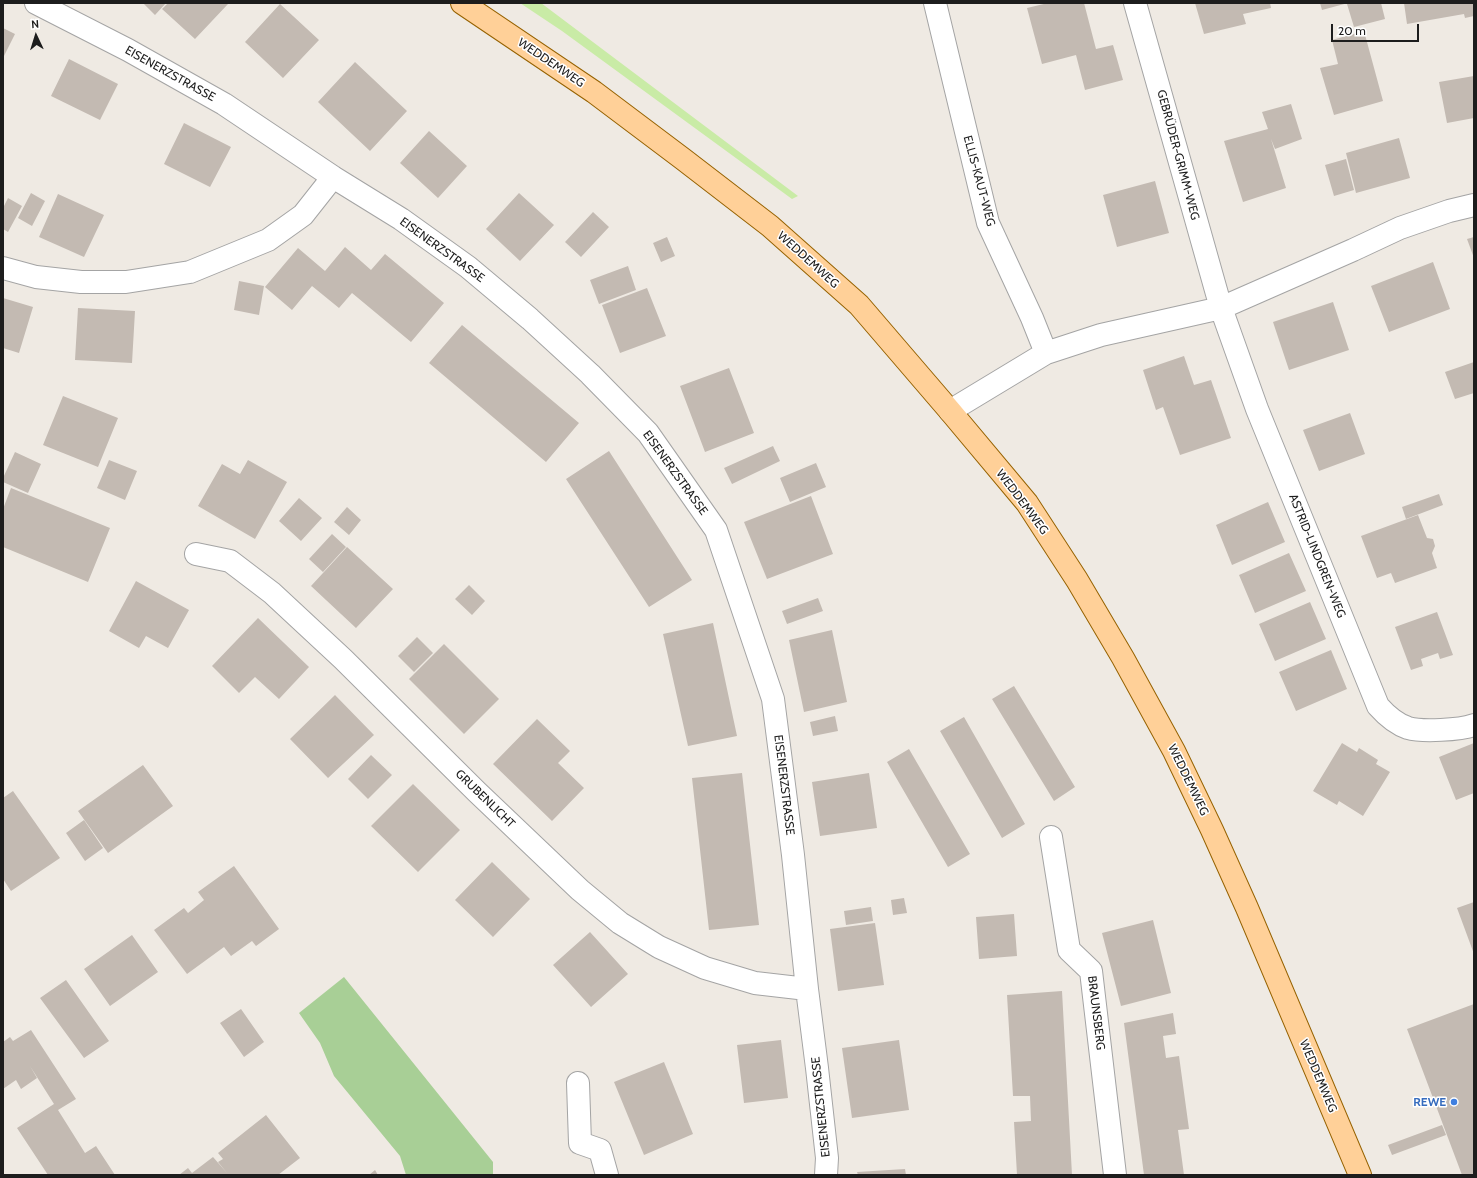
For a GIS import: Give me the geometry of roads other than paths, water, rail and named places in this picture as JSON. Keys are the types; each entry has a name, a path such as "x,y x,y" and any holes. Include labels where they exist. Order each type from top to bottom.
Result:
{"main road":[{"name":"WEDDEMWEG","path":"462,3 594,92 770,226 859,305 1027,503 1081,587 1123,658 1174,751 1244,901 1360,1175"}],"street":[{"name":"EISENERZSTRASSE","path":"36,3 128,50 224,104 333,177 401,219 468,267 530,319 590,374 648,433 716,530 773,699 793,855 827,1158 826,1175"},
{"name":"ELLIS-KAUT-WEG","path":"935,3 988,223 1046,352"},
{"name":"GEBRÜDER-GRIMM-WEG","path":"1135,3 1221,308"},
{"path":"3,268 36,277 82,282 126,282 190,272 268,240 303,215 333,177"},
{"path":"950,411 1046,352 1101,335 1221,308 1400,228 1449,211 1474,205"},
{"name":"ASTRID-LINDGREN-WEG","path":"1221,308 1257,409 1378,706 1388,717 1408,728 1442,730 1474,726"},
{"name":"GRUBENLICHT","path":"196,554 230,561 272,592 343,659 477,792 580,890 620,923 660,947 705,968 755,983 807,989"},
{"name":"BRAUNSBERG","path":"1051,837 1070,950 1091,971 1115,1175"},
{"path":"578,1083 580,1143 600,1150 606,1175"}],"place":[{"name":"REWE","path":"1454,1102"}]}
